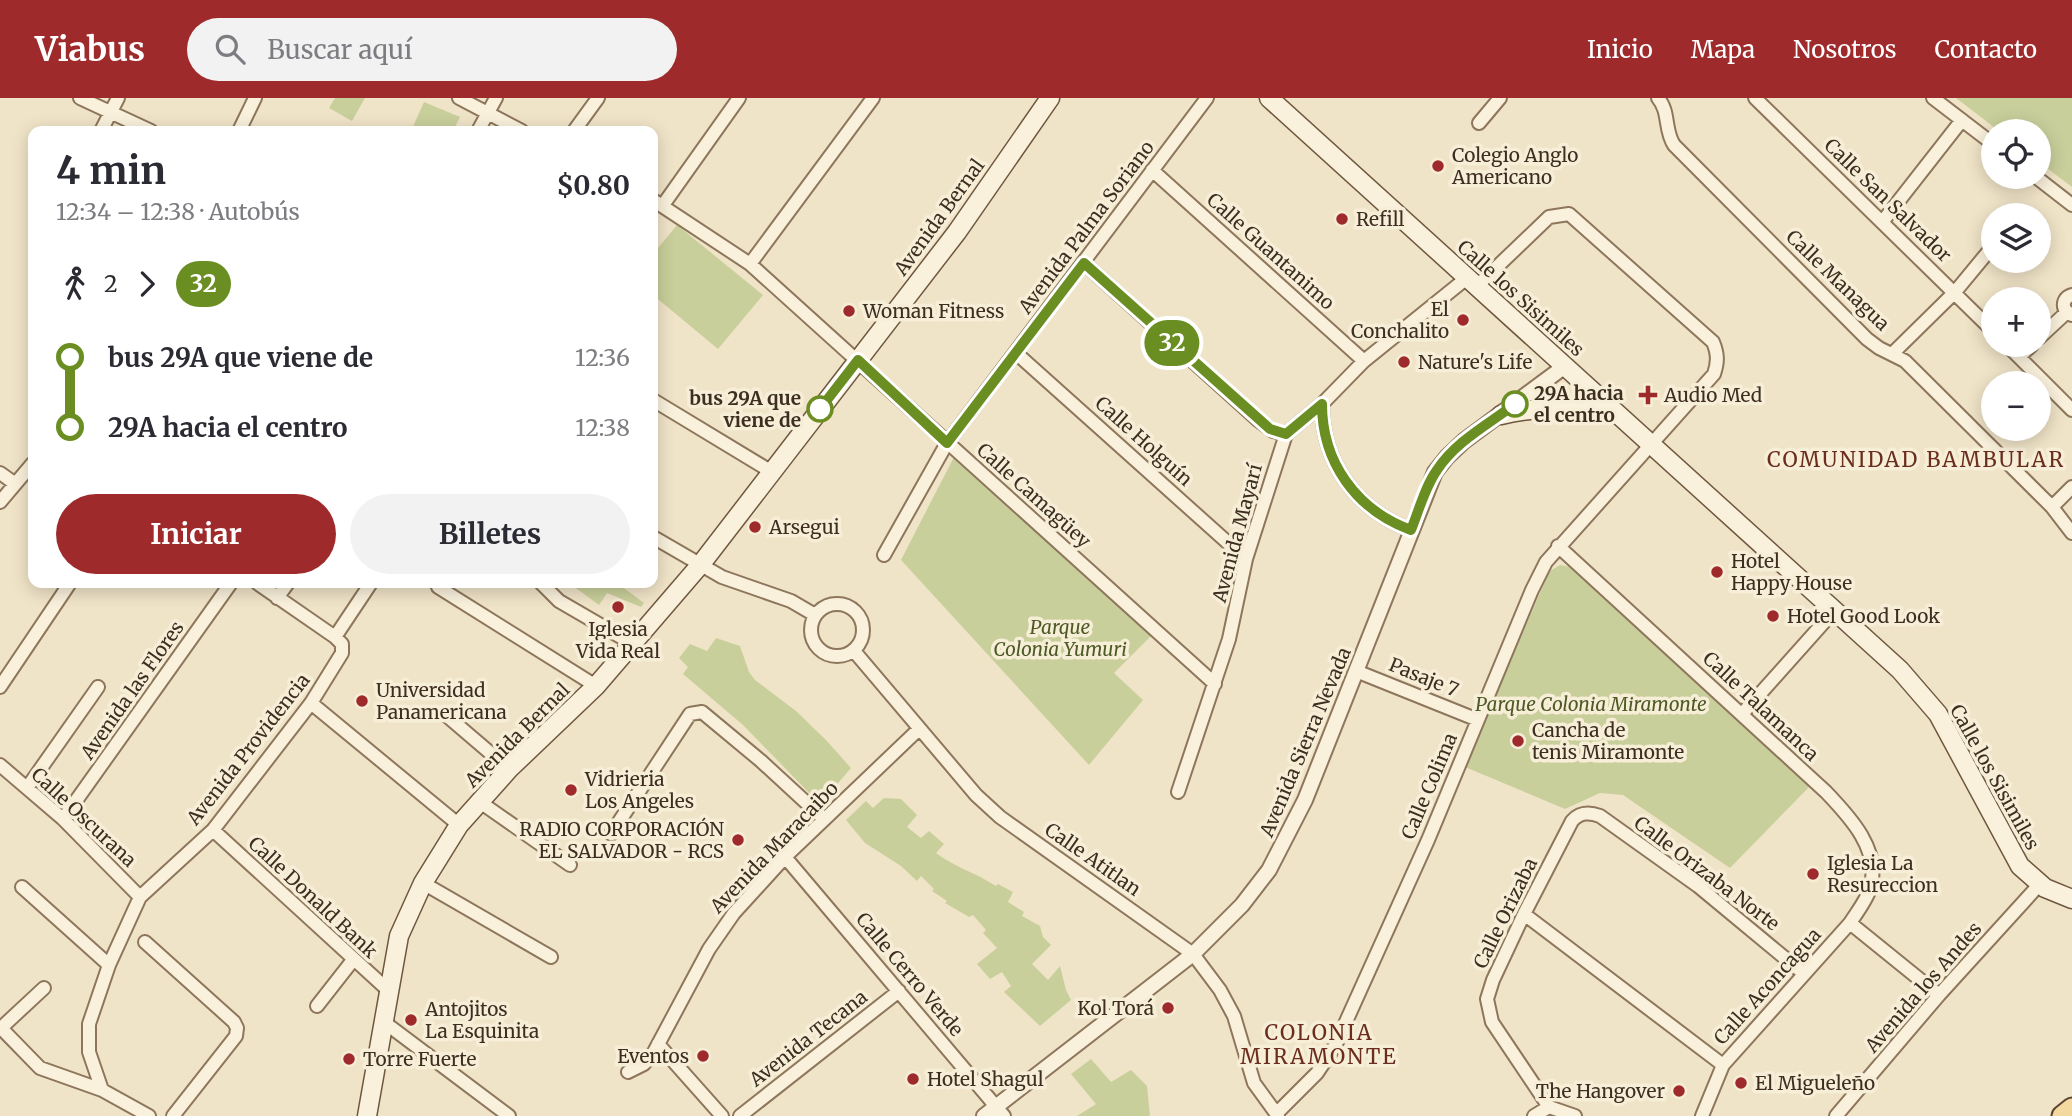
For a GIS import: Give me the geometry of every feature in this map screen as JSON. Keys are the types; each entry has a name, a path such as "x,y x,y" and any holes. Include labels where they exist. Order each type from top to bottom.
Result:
{"main road":[{"name":"Avenida Bernal","path":"367,1116 399,936 423,883 459,825 509,769 596,686 701,564 957,232 1050,98"},
{"name":"Calle los Sisimiles","path":"1269,98 1899,670 1938,714 2013,858 2039,885 2072,899"},
{"path":"1501,415 1557,407 1617,414"},
{"path":"2062,1116 2072,1108"}],"street":[{"path":"80,98 139,126"},
{"path":"104,126 118,98"},
{"path":"241,126 255,98"},
{"path":"459,98 513,126"},
{"path":"481,126 496,98"},
{"path":"578,126 598,98"},
{"path":"658,202 739,98"},
{"path":"750,264 873,98"},
{"name":"Avenida Palma Soriano","path":"884,555 947,443 1208,98"},
{"path":"1479,123 1500,98"},
{"name":"Calle Managua","path":"1658,98 1665,108 1670,138 1674,145 1867,339 1905,361 2052,507 2072,533"},
{"name":"Calle San Salvador","path":"1755,98 1981,319"},
{"path":"1766,98 1768,112"},
{"path":"1933,98 1981,135"},
{"path":"1883,221 1962,120"},
{"name":"Calle Guantanimo","path":"1152,170 1364,361"},
{"path":"2051,189 2072,205"},
{"name":"Calle Camagüey","path":"658,202 750,264 1215,684"},
{"name":"Calle Colima","path":"1277,1115 1317,1073 1335,1046 1428,840 1546,562 1714,374 1717,359 1713,342 1569,214 1549,216 1473,282"},
{"path":"1892,354 1955,292 1981,261"},
{"path":"1084,263 1258,420 1273,431 1286,434 1322,404 1364,361 1473,282"},
{"path":"2051,328 2070,313 2064,307 2065,300 2072,295"},
{"name":"Calle Holguín","path":"1016,353 1246,558"},
{"path":"2019,357 2072,410"},
{"name":"Avenida Sierra Nevada","path":"995,1113 1193,954 1242,905 1275,860 1305,800 1431,480 1441,464 1464,442 1565,366"},
{"path":"658,403 772,472"},
{"path":"1322,404 1326,443 1347,484 1371,509 1411,530"},
{"name":"Avenida Mayarí","path":"1178,792 1215,684 1232,626 1246,558 1286,434"},
{"path":"0,502 28,468"},
{"path":"0,473 14,483"},
{"path":"2052,507 2072,487"},
{"path":"658,540 722,577 791,601 815,615"},
{"name":"Calle Talamanca","path":"1558,547 1742,714 1842,810 1868,848 1871,884 1850,923"},
{"path":"0,687 67,588"},
{"name":"Avenida las Flores","path":"64,819 227,588"},
{"path":"264,588 338,640"},
{"path":"277,598 284,588"},
{"name":"Avenida Providencia","path":"140,897 213,830 311,703 342,653 338,640 368,588"},
{"path":"440,588 596,686"},
{"path":"546,588 559,601 633,644"},
{"path":"836,604 852,608 858,613 862,620 863,635 854,651 840,657 832,656 817,647 810,631 815,615 822,608 836,604"},
{"path":"1742,714 1834,611"},
{"name":"Calle Atitlan","path":"854,651 976,795 1000,817 1193,954 1220,990 1234,1016 1254,1083 1277,1115"},
{"name":"Pasaje 7","path":"1356,671 1478,720"},
{"path":"27,788 98,687"},
{"path":"311,703 459,825"},
{"path":"611,834 691,714 695,712 702,712 761,761 824,820"},
{"path":"447,716 509,769"},
{"name":"Avenida Maracaibo","path":"628,1072 644,1064 654,1052 718,936 734,914 785,857 919,729"},
{"name":"Calle Oscurana","path":"0,765 64,819 140,897"},
{"path":"480,802 570,865"},
{"name":"Calle Orizaba","path":"1549,1107 1499,1034 1488,1007 1490,988 1572,821 1584,813"},
{"name":"Calle Orizaba Norte","path":"1584,813 1600,816 1698,886 1803,973"},
{"name":"Calle Donald Bank","path":"213,830 389,991"},
{"name":"Calle Cerro Verde","path":"785,857 899,991 995,1113"},
{"path":"423,883 551,957"},
{"name":"Avenida los Andes","path":"1836,1116 2039,885"},
{"path":"22,887 109,965"},
{"path":"102,1090 89,1052 89,1024 109,965 140,897"},
{"path":"1524,914 1723,1065"},
{"path":"1850,923 1940,995"},
{"name":"Calle Aconcagua","path":"1702,1116 1723,1065 1850,923"},
{"path":"145,942 234,1022 237,1028 236,1036 173,1116"},
{"path":"317,1006 353,960"},
{"path":"44,988 1,1028 40,1068 102,1090 149,1116"},
{"name":"Avenida Tecana","path":"740,1116 899,991"},
{"path":"384,1022 509,1116"},
{"path":"658,1044 722,1116"},
{"path":"1534,1116 1549,1107 1575,1116"}],"green space":[{"path":"335,98 365,98 352,121 329,108"},
{"path":"1956,98 2072,98 2072,187 2051,171 2051,119 1983,119"},
{"path":"424,102 460,117 456,126 413,126"},
{"path":"677,225 763,295 718,349 658,299 658,248"},
{"name":"Parque Colonia Yumuri","path":"955,455 1153,634 1114,673 1143,700 1089,765 901,560"},
{"name":"Parque Colonia Miramonte","path":"1560,565 1571,567 1588,579 1810,786 1730,868 1623,795 1600,793 1565,809 1465,767 1546,579 1550,571"},
{"path":"576,588 624,588 644,603 641,607 607,593 599,605"},
{"path":"716,638 740,646 749,672 755,680 796,711 851,768 820,804 743,725 683,674 688,667 679,658 690,644 707,651"},
{"path":"884,798 901,799 917,815 907,827 921,838 929,831 944,844 936,853 996,886 998,884 1013,892 1008,902 1024,912 1022,916 1040,926 1043,937 1051,945 1032,964 1048,980 1060,966 1071,1000 1040,1026 1004,992 1011,986 1002,972 990,979 977,964 997,948 983,933 986,930 973,915 969,917 945,903 947,901 932,891 934,889 921,876 917,881 901,866 865,843 846,820 866,801 873,808"},
{"path":"1091,1059 1111,1082 1131,1070 1147,1086 1150,1116 1077,1116 1096,1104 1071,1074"}],"bus line":[{"name":"32","path":"820,409 858,360 947,443 1084,263 1270,429 1286,434 1322,404 1326,443 1347,484 1371,509 1411,530 1431,480 1441,464 1454,450 1515,404"}],"place":[{"name":"Colegio Anglo Americano","path":"1438,166"},
{"name":"Refill","path":"1342,219"},
{"name":"Woman Fitness","path":"849,311"},
{"name":"El Conchalito","path":"1463,320"},
{"name":"Nature's Life","path":"1404,362"},
{"name":"Audio Med","path":"1648,395"},
{"name":"29A hacia el centro","path":"1515,404"},
{"name":"bus 29A que viene de","path":"820,409"},
{"name":"Arsegui","path":"755,527"},
{"name":"Hotel Happy House","path":"1717,572"},
{"name":"Iglesia Vida Real","path":"618,607"},
{"name":"Hotel Good Look","path":"1773,616"},
{"name":"Universidad Panamericana","path":"362,701"},
{"name":"Cancha de tenis Miramonte","path":"1518,741"},
{"name":"Vidrieria Los Angeles","path":"571,790"},
{"name":"RADIO CORPORACIÓN EL SALVADOR - RCS","path":"738,840"},
{"name":"Iglesia La Resureccion","path":"1813,874"},
{"name":"Kol Torá","path":"1168,1008"},
{"name":"Antojitos La Esquinita","path":"411,1020"},
{"name":"Eventos","path":"703,1056"},
{"name":"Torre Fuerte","path":"349,1059"},
{"name":"Hotel Shagul","path":"913,1079"},
{"name":"El Migueleño","path":"1741,1083"},
{"name":"The Hangover","path":"1679,1091"}],"district":[{"name":"COMUNIDAD BAMBULAR","path":"1916,459"},
{"name":"COLONIA MIRAMONTE","path":"1319,1044"}]}
